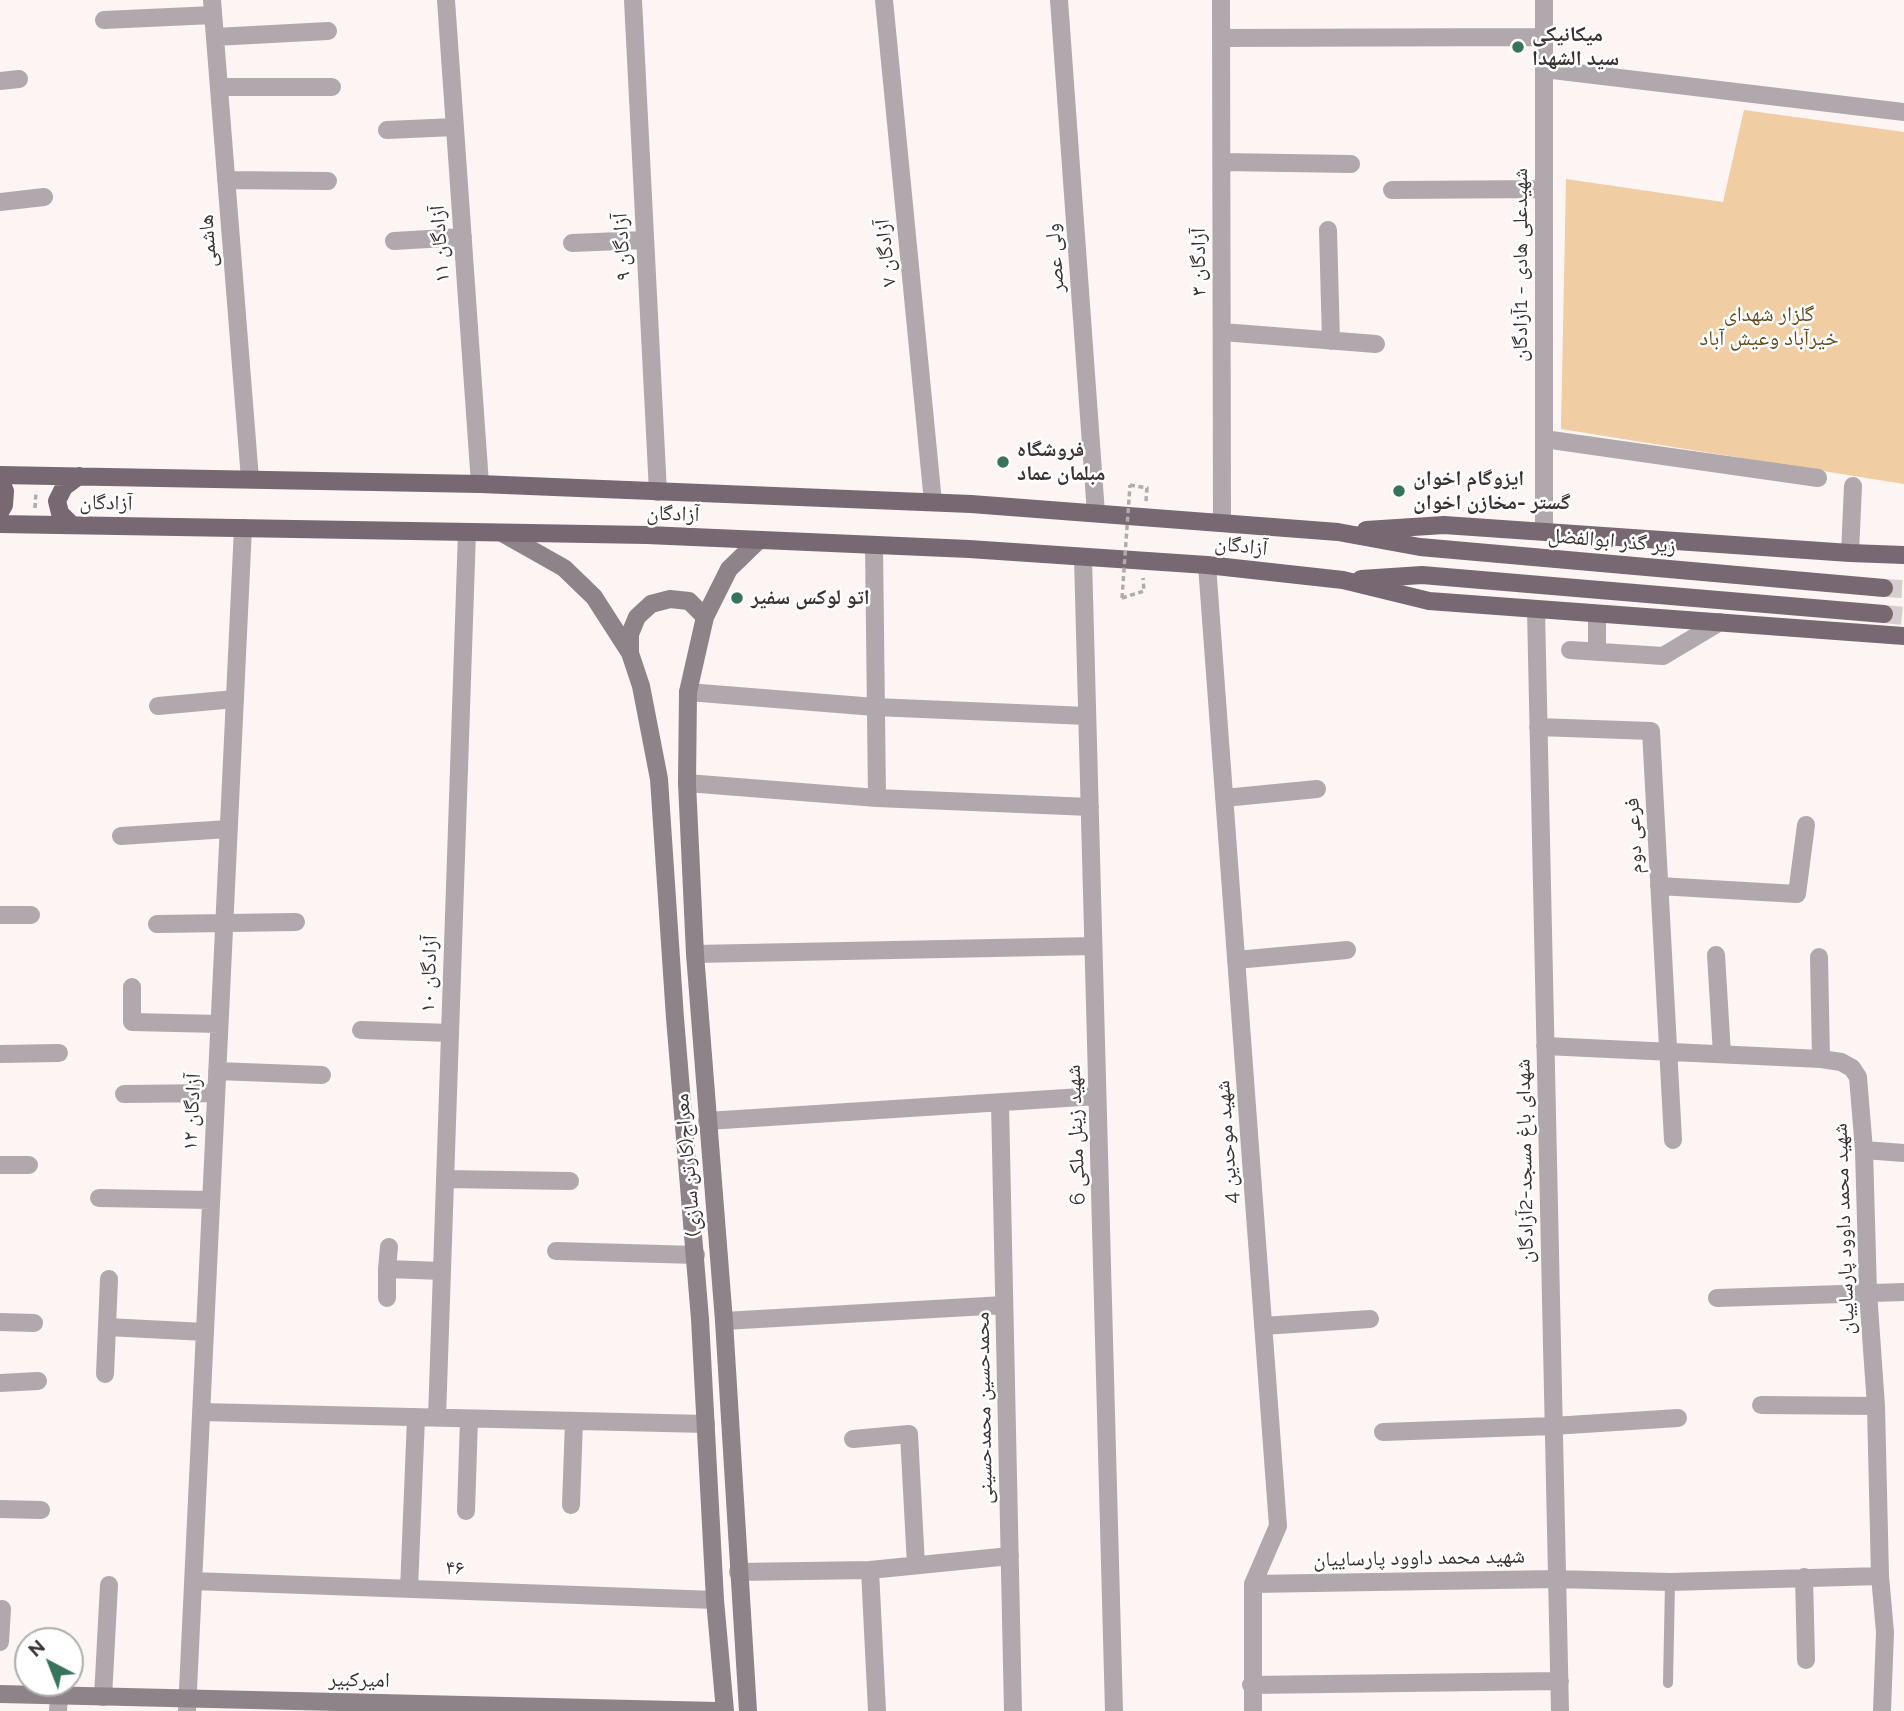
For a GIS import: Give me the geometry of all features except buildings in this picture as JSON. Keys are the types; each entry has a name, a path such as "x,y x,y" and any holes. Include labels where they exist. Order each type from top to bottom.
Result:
{"main road":[{"name":"آزادگان","path":"0,477 36,475 480,484 933,502 1338,532"},
{"path":"72,525 60,513 57,501 64,487 79,476"},
{"path":"0,477 5,491 5,505 0,512"},
{"name":"آزادگان","path":"0,524 759,540 969,549 1207,565 1343,580"},
{"path":"1338,532 1444,524 1904,555"},
{"name":"زیر گذر ابوالفضل","path":"1338,532 1420,547 1884,588"},
{"path":"1343,580 1422,575 1884,614"},
{"path":"1343,580 1429,601 1904,636"}],"street":[{"name":"۱۱ آزادگان","path":"446,0 480,484"},
{"name":"۹ آزادگان","path":"632,0 658,492"},
{"name":"۷ آزادگان","path":"884,0 933,502"},
{"name":"ولی عصر","path":"1059,0 1096,513"},
{"name":"۳ آزادگان","path":"1221,0 1222,523"},
{"name":"شهیدعلی هادی - 1آزادگان","path":"1544,0 1544,531"},
{"path":"104,20 213,7"},
{"name":"هاشمی","path":"213,7 250,479"},
{"path":"215,37 328,31"},
{"path":"1221,38 1542,37"},
{"path":"1544,69 1904,113"},
{"path":"0,81 19,79"},
{"path":"219,87 332,87"},
{"path":"387,130 455,127"},
{"path":"1222,162 1351,164"},
{"path":"226,180 328,181"},
{"path":"1392,190 1544,189"},
{"path":"0,202 44,197"},
{"path":"1328,230 1331,341"},
{"path":"394,241 463,237"},
{"path":"572,243 645,240"},
{"path":"1222,332 1376,344"},
{"path":"1544,439 1818,478"},
{"path":"1850,553 1853,486"},
{"name":"۱۲ آزادگان","path":"187,1705 243,528"},
{"name":"۱۰ آزادگان","path":"437,1418 467,532"},
{"path":"502,533 564,568 594,597 630,653"},
{"name":"معراج(کارتن سازی)","path":"748,1711 724,1321 695,954 687,783 688,692 705,617 729,569 759,540"},
{"path":"874,545 877,798"},
{"name":"6 شهید زینل ملکی","path":"1083,558 1114,1711"},
{"name":"4 شهید موحدین","path":"1207,565 1278,1526 1253,1584 1253,1711"},
{"path":"630,653 630,634 637,617 652,604 670,599 689,601 705,617"},
{"name":"شهدای‌ باغ مسجد-2آزادگان","path":"1536,610 1560,1711"},
{"path":"1597,615 1597,652"},
{"path":"1570,650 1664,656 1720,622"},
{"name":"معراج(کارتن سازی)","path":"630,653 641,686 659,779 675,1018 696,1255 715,1600 727,1711"},
{"path":"688,692 875,707 1087,716"},
{"path":"158,706 234,699"},
{"name":"فرعی دوم","path":"1538,727 1651,731 1673,1140"},
{"path":"687,783 877,798 1090,807"},
{"path":"1224,798 1317,789"},
{"path":"1659,886 1797,894 1806,825"},
{"path":"121,835 228,829"},
{"path":"0,915 31,915"},
{"path":"157,924 296,922"},
{"path":"695,954 1093,946"},
{"path":"1236,960 1347,950"},
{"path":"1716,955 1722,1054"},
{"path":"1819,957 1821,1059"},
{"path":"132,987 132,1027 219,1024"},
{"path":"361,1030 450,1033"},
{"name":"شهید محمد داوود پارساییان","path":"1545,1046 1821,1059 1841,1062 1852,1068 1858,1077 1864,1150 1868,1292 1876,1406 1880,1576 1885,1632 1882,1711"},
{"path":"0,1054 59,1053"},
{"path":"217,1071 322,1075"},
{"path":"124,1094 216,1093"},
{"path":"707,1121 1097,1096"},
{"name":"محمدحسین محمدحسینی","path":"1000,1103 1013,1711"},
{"path":"1864,1150 1904,1153"},
{"path":"0,1165 29,1165"},
{"path":"445,1179 570,1181"},
{"path":"99,1198 211,1200"},
{"path":"387,1298 388,1247"},
{"path":"556,1251 696,1255"},
{"path":"387,1269 442,1271"},
{"path":"105,1374 109,1279"},
{"path":"1717,1298 1904,1292"},
{"path":"724,1321 1004,1305"},
{"path":"1263,1326 1370,1319"},
{"path":"0,1322 34,1323"},
{"path":"107,1327 205,1332"},
{"path":"0,1383 38,1381"},
{"path":"1761,1405 1876,1406"},
{"path":"201,1412 706,1424"},
{"path":"409,1589 416,1418"},
{"path":"1383,1432 1678,1418"},
{"path":"466,1511 469,1419"},
{"path":"571,1505 574,1421"},
{"path":"853,1439 909,1434 916,1565"},
{"path":"0,1509 41,1510"},
{"path":"738,1572 870,1570 1010,1556"},
{"path":"870,1570 877,1711"},
{"name":"شهید محمد داوود پارساییان","path":"1253,1584 1556,1578 1670,1582 1880,1576"},
{"path":"1804,1577 1806,1660"},
{"name":"۴۶","path":"193,1581 715,1600"},
{"path":"103,1697 108,1585"},
{"path":"0,1642 2,1609"},
{"path":"1885,1632 1904,1632"},
{"path":"1251,1685 1560,1681"},
{"name":"امیرکبیر","path":"0,1694 59,1703 103,1697 187,1705 717,1711"},
{"path":"727,1711 748,1711"}],"lane":[{"path":"1668,1683 1670,1582"}],"path":[{"path":"34,524 36,475"},
{"path":"1144,591 1122,598 1130,485 1147,488"}],"green space":[{"name":"گلزار شهدای خیرآباد وعیش آباد","path":"1744,110 1904,132 1904,484 1561,429 1566,179 1723,202"}],"tunnel":[{"path":"1884,588 1904,589"},
{"path":"1884,614 1904,616"}],"place":[{"name":"میکانیکی سید الشهدا","path":"1518,47"},
{"name":"فروشگاه مبلمان عماد","path":"1003,462"},
{"name":"ایزوگام اخوان گستر -مخازن اخوان","path":"1399,491"},
{"name":"اتو لوکس سفیر","path":"737,598"}]}
